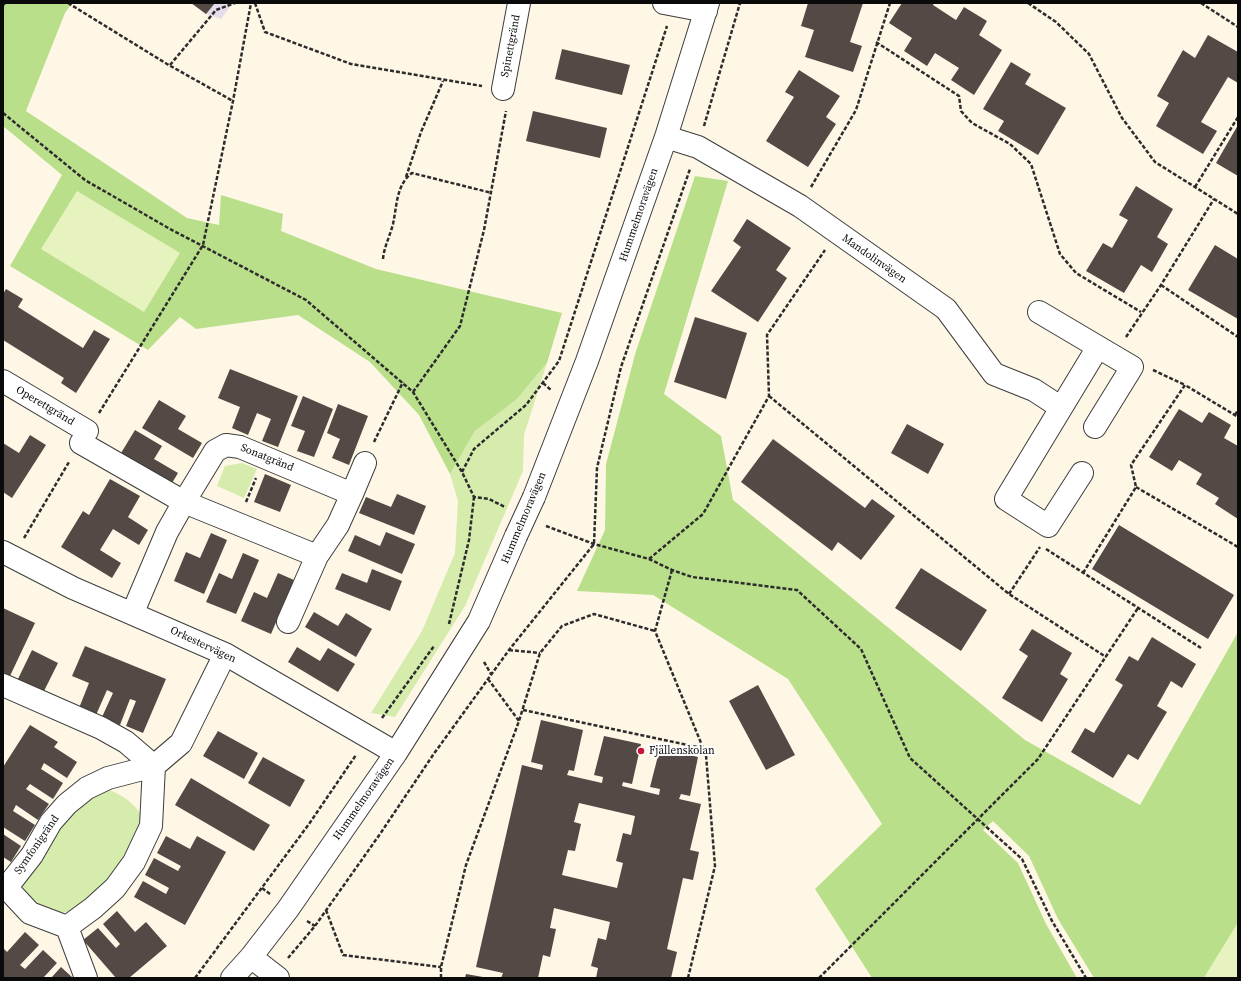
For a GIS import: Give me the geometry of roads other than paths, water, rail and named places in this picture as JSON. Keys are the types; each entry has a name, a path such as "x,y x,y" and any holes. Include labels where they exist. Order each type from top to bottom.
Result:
{"street":[{"name":"Spinettgränd","path":"503,89 519,3"},
{"path":"669,4 707,7"},
{"name":"Hummelmoravägen","path":"232,978 251,957 288,909 396,753 479,621 534,497 587,361 666,137 707,7"},
{"name":"Mandolinvägen","path":"666,137 698,147 800,206 836,233 946,309 994,374 1034,390 1060,407"},
{"path":"1039,312 1114,357"},
{"path":"1082,473 1048,526 1006,499 1060,407 1114,357"},
{"path":"1095,428 1114,357"},
{"name":"Operettgränd","path":"3,381 84,437 184,502"},
{"name":"Sonatgränd","path":"133,612 167,532 215,451 226,445 240,446 352,494"},
{"path":"288,622 317,556 338,525 365,463"},
{"path":"184,502 317,556"},
{"name":"Orkestervägen","path":"8,555 73,588 133,612 225,654 396,753"},
{"name":"Symfonigränd","path":"67,927 30,913 5,885 32,855 51,822 67,804 87,788 108,778 154,766 181,743 225,654"},
{"path":"12,689 101,728 126,742 154,766 151,826 134,862 115,888 93,908 67,927 86,978"},
{"path":"251,957 278,978"}],"place":[{"name":"Fjällenskolan","path":"641,751"}]}
